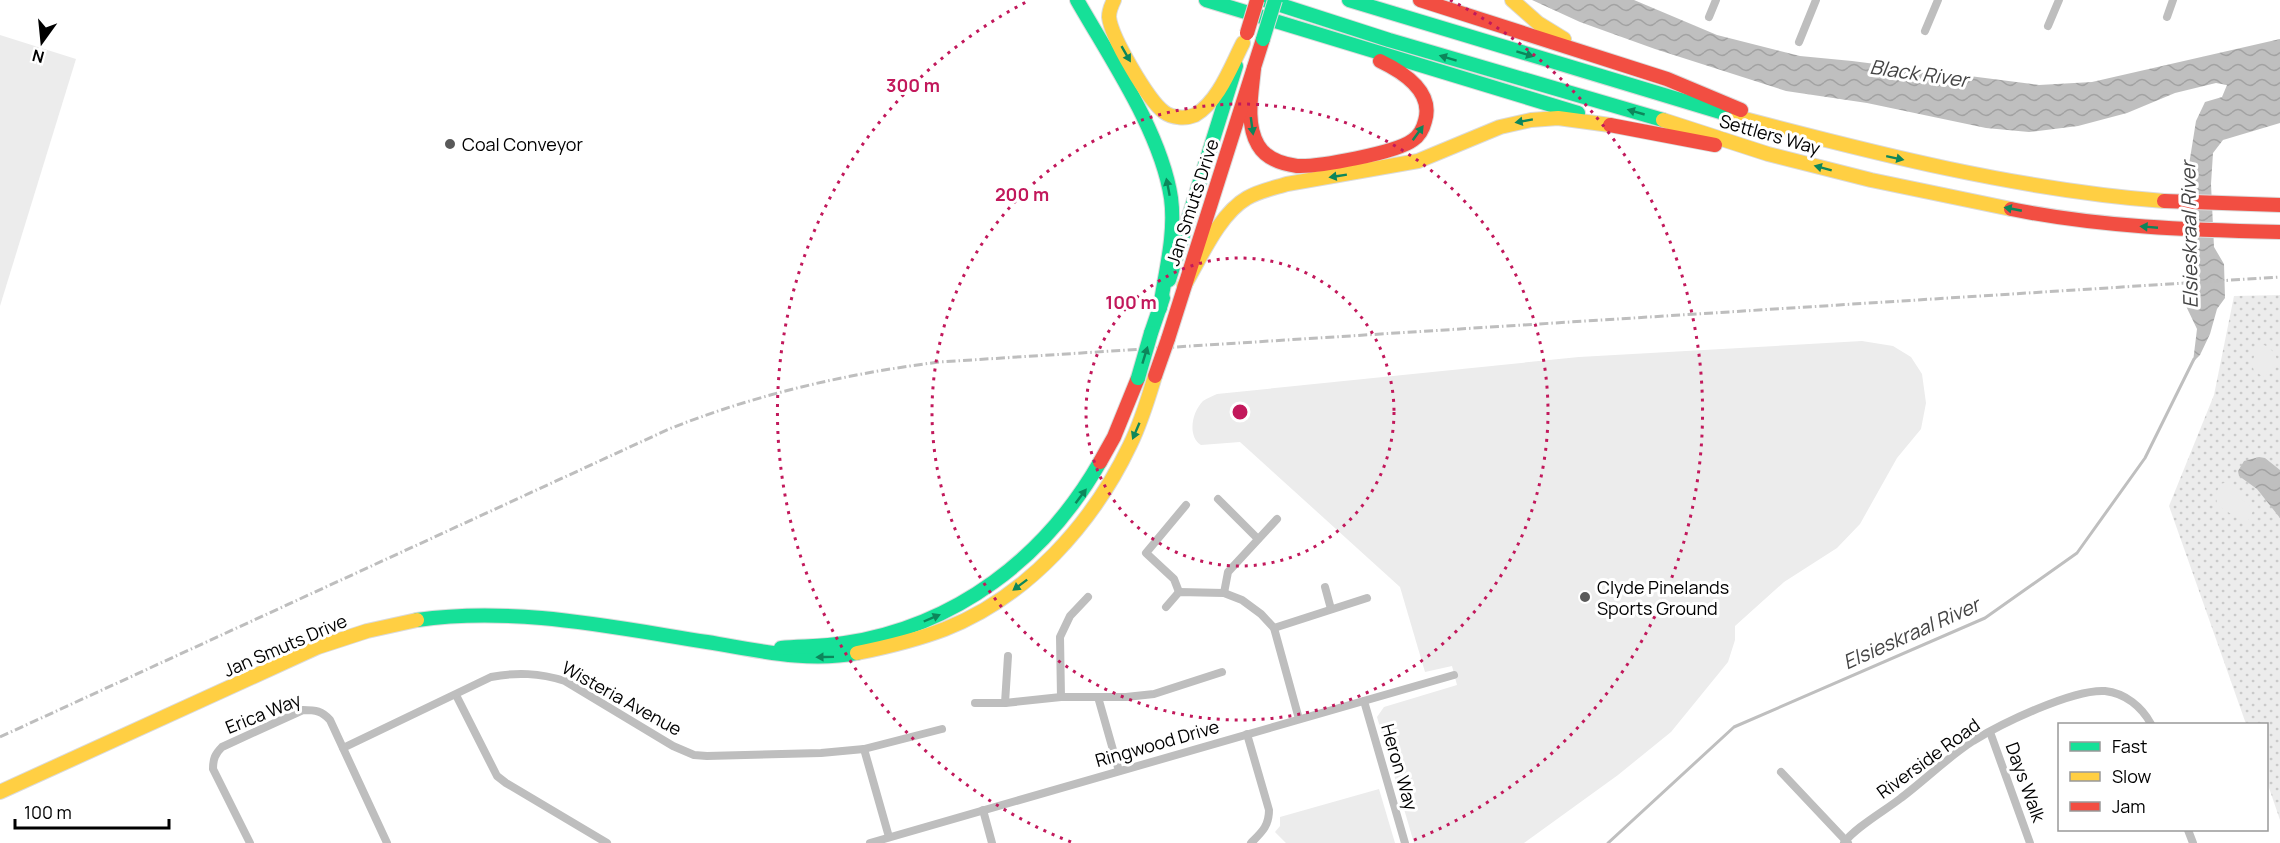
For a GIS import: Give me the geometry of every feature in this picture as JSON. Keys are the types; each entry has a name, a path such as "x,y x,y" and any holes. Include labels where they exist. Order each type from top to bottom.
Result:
{"main road":[{"path":"1077,0 1148,126 1164,168 1171,199 1172,223 1160,308"},
{"path":"1114,0 1109,15 1113,32 1150,97 1160,109 1172,116 1193,115 1206,105 1245,38"},
{"path":"1206,0 1624,128"},
{"name":"Jan Smuts Drive","path":"746,648 831,645 885,635 938,615 992,585 1018,565 1061,522 1099,468 1117,433 1138,378 1257,0"},
{"name":"Settlers Way","path":"1265,0 1389,40 1654,117 1768,154 1894,185 2016,210 2118,224 2180,230 2280,232"},
{"name":"Jan Smuts Drive","path":"0,792 318,647 348,636 407,622 478,614 527,616 796,657 828,658 856,655 909,644 970,618 1026,580 1051,557 1095,505 1127,452 1168,339 1275,0"},
{"name":"Settlers Way","path":"1349,0 1664,96 1878,154 2073,191 2180,202 2280,206"},
{"path":"1420,0 1698,91 1770,124"},
{"path":"1512,0 1548,30 1595,56"},
{"path":"1254,68 1251,117 1253,135 1260,149 1272,159 1299,166 1387,152 1412,141 1422,129 1427,111 1422,94 1409,77 1393,67 1324,36"},
{"path":"1184,286 1222,220 1239,203 1266,190 1287,184 1418,161 1489,131 1531,120 1558,118 1768,154"}],"street":[{"path":"1709,17 1716,0"},
{"path":"1799,42 1816,0"},
{"path":"1925,31 1938,0"},
{"path":"2048,26 2059,0"},
{"path":"2167,17 2173,0"},
{"path":"1218,499 1258,539"},
{"path":"1179,592 1174,579 1146,554 1186,505"},
{"path":"1224,593 1228,572 1277,519"},
{"path":"1325,587 1330,609"},
{"path":"1179,592 1224,593 1242,600 1261,614 1274,628 1299,719"},
{"path":"1166,607 1179,592"},
{"path":"1061,698 1060,637 1070,616 1088,597"},
{"path":"1274,628 1367,598"},
{"path":"1005,703 1008,656"},
{"path":"975,703 1154,694 1222,672"},
{"name":"Wisteria Avenue","path":"343,748 491,677 509,674 547,675 565,681 673,746 693,755 810,754 864,749 942,729"},
{"name":"Ringwood Drive","path":"870,843 1454,675"},
{"name":"Riverside Road","path":"1846,842 1972,742 2031,712 2085,693 2106,692 2133,702 2150,723"},
{"path":"456,695 497,776 607,843"},
{"path":"1098,697 1119,771"},
{"name":"Heron Way","path":"1364,701 1405,843"},
{"name":"Erica Way","path":"250,843 213,769 216,753 222,747 303,710 316,710 324,714 330,720 343,748"},
{"name":"Days Walk","path":"1990,732 2030,843"},
{"path":"1247,734 1269,810 1269,821 1251,843"},
{"path":"343,748 387,843"},
{"path":"864,749 889,837"},
{"path":"1781,772 1846,842"},
{"path":"983,810 992,843"}],"shaded area":[{"path":"0,35 76,59 0,306"},
{"path":"2280,295 2280,820 2268,785 2268,723 2246,723 2169,506 2214,395 2234,296"},
{"name":"Clyde Pinelands Sports Ground","path":"1862,341 1893,346 1911,357 1922,374 1926,403 1921,429 1897,458 1860,524 1837,548 1784,582 1735,626 1735,640 1728,662 1671,732 1618,775 1524,843 1414,843 1377,717 1384,707 1457,685 1452,666 1425,672 1400,587 1240,442 1201,445 1194,436 1193,430 1194,417 1199,406 1217,394 1579,357"},
{"path":"2264,345 2274,353 2277,365 2264,377 2254,371 2252,364 2256,349"},
{"path":"2228,482 2233,485 2239,497 2254,509 2248,521 2242,521 2217,505 2216,494 2220,484"},
{"path":"1379,789 1395,843 1286,843 1275,832 1280,826 1280,817"}],"water":[{"name":"Black River","path":"1532,0 1634,0 1717,35 1800,56 2039,85 2092,82 2280,39 2280,123 2223,140 2213,153 2211,184 2214,247 2224,264 2225,298 2217,309 2210,334 2200,355 2193,362 2197,329 2186,306 2185,266 2191,249 2188,171 2196,121 2205,102 2222,97 2227,85 2216,83 2175,93 2127,113 2078,126 2029,132 1986,128 1867,103 1786,91 1655,49 1580,22"},
{"path":"2259,457 2265,458 2280,470 2280,518 2257,489 2239,476 2238,471 2244,461"}],"waterway":[{"name":"Elsieskraal River","path":"1608,843 1734,727 1985,618 2077,553 2145,458 2194,359"}],"railway":[{"path":"0,737 669,429 735,405 835,379 939,362 2280,277"}],"traffic: fast":[{"path":"1077,0 1133,96 1157,147 1165,173 1171,198 1172,225 1160,308"},
{"path":"1206,0 1578,113"},
{"path":"1265,0 1389,40 1663,120"},
{"path":"1263,39 1275,0"},
{"path":"1349,0 1737,117"},
{"path":"1169,280 1236,66"},
{"path":"1151,333 1163,298"},
{"path":"1138,378 1151,333"},
{"path":"781,648 837,644 886,634 924,621 960,604 994,582 1024,557 1053,528 1078,497 1100,462"},
{"path":"417,620 453,616 526,617 599,625 782,654 820,657 857,653"}],"traffic: slow":[{"path":"1114,0 1109,17 1116,39 1149,95 1164,112 1171,116 1195,115 1211,101 1224,82 1243,43"},
{"path":"1512,0 1538,23 1564,39"},
{"path":"1737,117 1949,169 2056,188 2164,201"},
{"path":"1184,286 1219,226 1237,205 1256,193 1287,184 1418,161 1500,127 1531,120 1558,118 1610,125"},
{"path":"1663,120 1768,154 1871,180 2011,209"},
{"path":"857,653 901,643 945,629 1003,598 1030,577 1077,529 1115,474 1138,428 1155,376"},
{"path":"0,792 318,647 367,631 417,620"}],"traffic: jam":[{"path":"1247,33 1257,0"},
{"path":"1420,0 1667,79 1741,110"},
{"path":"1168,339 1263,39"},
{"path":"1254,68 1250,117 1258,145 1265,154 1275,160 1291,165 1307,166 1338,162 1391,150 1413,140 1419,134 1427,110 1421,92 1407,77 1380,61"},
{"path":"1610,125 1715,145"},
{"path":"2164,201 2280,205"},
{"path":"2011,209 2111,224 2280,232"},
{"path":"1155,376 1168,339"},
{"path":"1100,462 1114,437 1138,378"}],"place":[{"name":"Coal Conveyor","path":"450,144"},
{"name":"Clyde Pinelands Sports Ground","path":"1585,597"}]}
